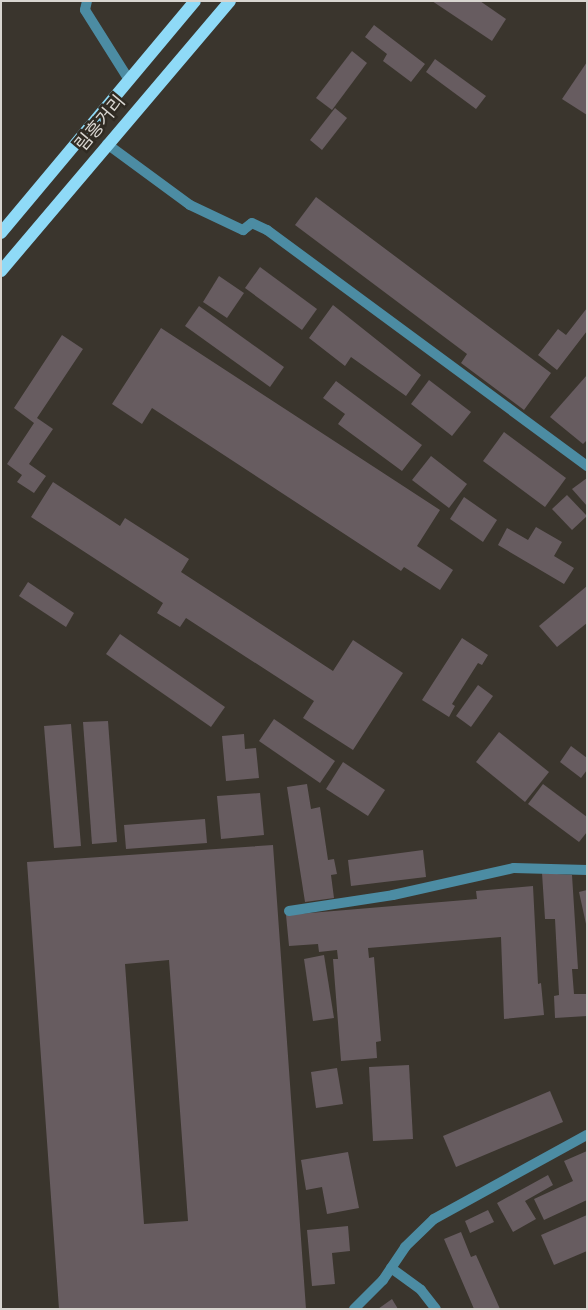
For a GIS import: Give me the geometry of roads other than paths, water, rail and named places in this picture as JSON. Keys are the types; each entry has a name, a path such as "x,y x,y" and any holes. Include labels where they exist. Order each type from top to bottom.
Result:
{"main road":[{"name":"림흥거리","path":"1,233 194,1"},
{"name":"림흥거리","path":"1,271 230,1"}],"street":[{"path":"87,1 85,10 129,80"},
{"path":"107,144 190,205 243,230 252,223 267,230 386,314 587,466"},
{"path":"289,911 393,895 514,868 587,870"},
{"path":"354,1309 391,1268 405,1247 434,1219 587,1135"},
{"path":"391,1268 422,1290 436,1309"}]}
